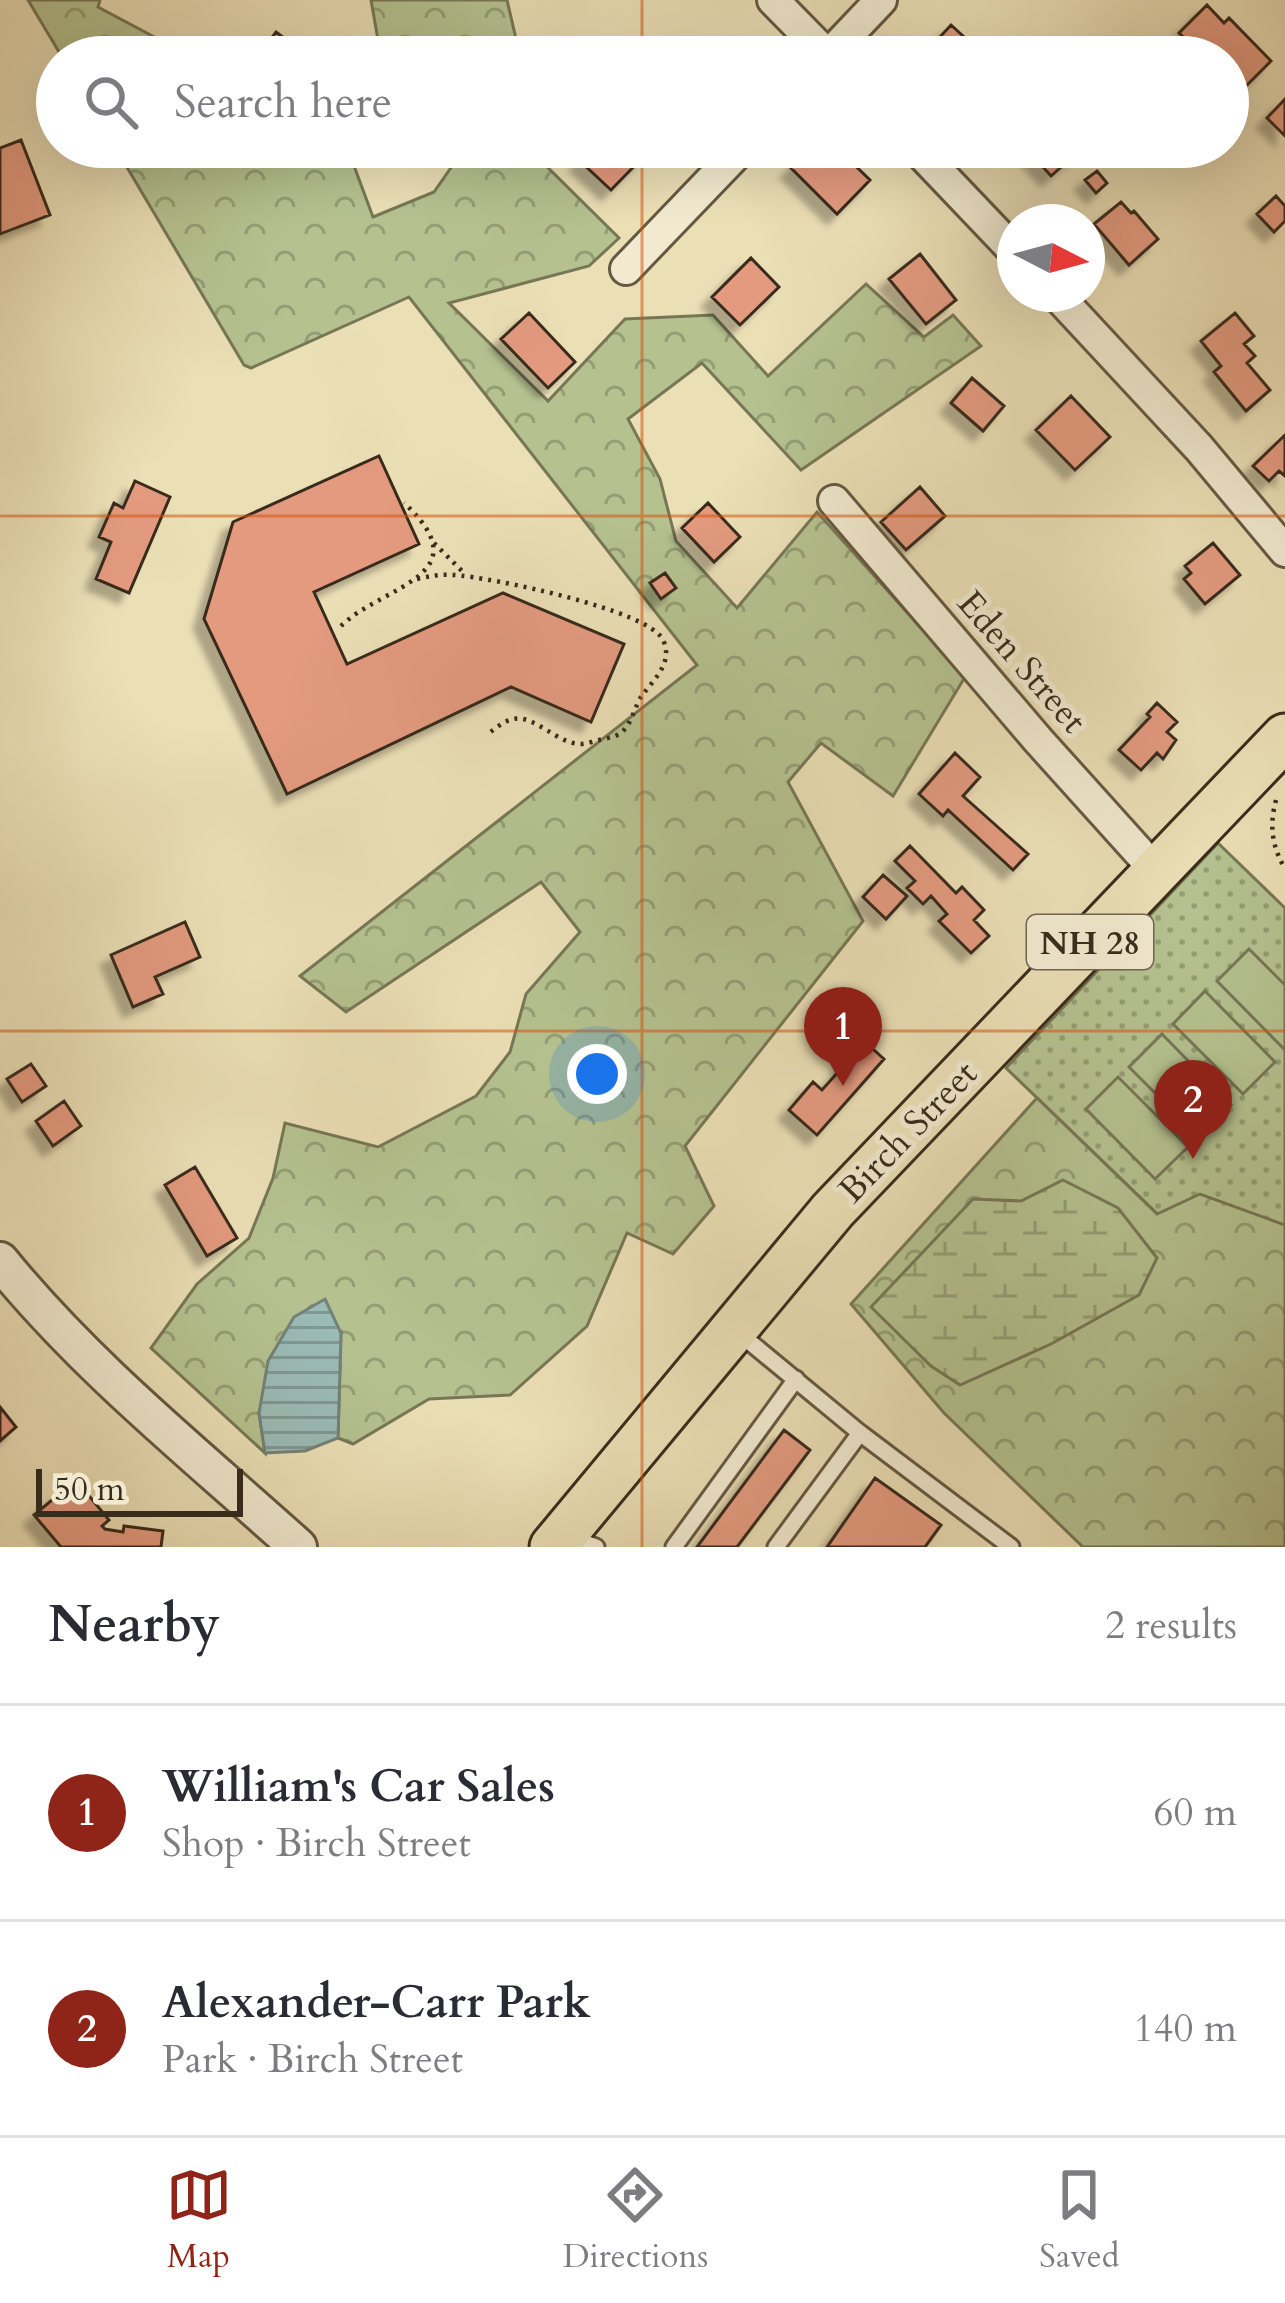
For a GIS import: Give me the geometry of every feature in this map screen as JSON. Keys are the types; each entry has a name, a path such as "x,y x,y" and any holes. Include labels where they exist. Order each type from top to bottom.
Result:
{"main road":[{"name":"Birch Street","path":"571,1543 734,1329 832,1210 1285,737"}],"street":[{"path":"773,0 808,36"},
{"path":"847,36 880,0"},
{"path":"626,269 723,168"},
{"path":"935,168 997,232"},
{"path":"1073,312 1199,448 1285,551"},
{"name":"Eden Street","path":"833,501 1156,871"},
{"path":"0,1261 102,1372 298,1547"}],"lane":[{"path":"734,1329 860,1433 1011,1547"},
{"path":"674,1547 796,1379"},
{"path":"776,1547 860,1433"}],"path":[{"path":"404,503 420,518 434,543 426,570 417,579"},
{"path":"434,543 468,576"},
{"path":"341,626 372,602 417,579 468,576 603,608 657,631 664,640 664,667 639,699 626,728 616,736 580,744 515,718 489,733"},
{"path":"1281,789 1271,818 1275,852 1285,869"}],"green space":[{"path":"28,0 100,0 98,7 153,36 49,36"},
{"path":"371,0 507,0 515,36 377,36"},
{"path":"127,168 355,168 373,217 434,192 451,168 548,168 619,238 589,266 449,303 548,401 625,319 713,315 768,376 866,284 924,337 953,315 981,346 801,470 702,363 628,419 660,479 676,541 737,608 817,512 965,677 893,796 821,743 788,782 863,921 685,1146 714,1206 673,1254 627,1233 587,1326 510,1395 429,1399 353,1444 338,1438 341,1333 259,1412 265,1453 151,1348 197,1284 249,1238 273,1178 285,1123 378,1147 476,1096 510,1052 526,994 580,932 541,882 346,1012 300,976 697,665 409,297 251,368 244,365"},
{"path":"1218,843 1285,908 1285,1547 1195,1250 1006,1068"},
{"path":"1249,949 1285,985 1285,1050 1217,981"},
{"path":"1205,991 1275,1062 1243,1094 1173,1024"},
{"path":"1162,1034 1231,1105 1199,1137 1129,1067"},
{"path":"1118,1077 1188,1147 1155,1179 1086,1109"},
{"path":"1037,1098 1157,1214 1200,1194 1285,1225 1285,1547 1083,1547 944,1413 851,1304"},
{"path":"1063,1180 1118,1208 1157,1258 1139,1295 1051,1344 960,1385 931,1366 871,1307 973,1199 1021,1201"}],"water":[{"path":"325,1299 341,1333 338,1438 305,1451 265,1453 259,1413 268,1361 294,1317"}],"building":[{"path":"1207,5 1224,23 1229,18 1247,36 1182,36 1179,33"},
{"path":"951,25 963,36 941,36"},
{"path":"1249,38 1271,61 1249,83"},
{"path":"1285,99 1285,136 1267,118"},
{"path":"21,140 50,215 0,234 0,148"},
{"path":"587,168 632,168 611,190"},
{"path":"791,168 858,168 870,180 837,214"},
{"path":"1097,171 1107,183 1096,193 1085,180"},
{"path":"1276,196 1285,206 1285,221 1274,232 1257,214"},
{"path":"1121,202 1158,239 1129,265 1105,237 1105,215"},
{"path":"920,254 956,300 926,324 889,279"},
{"path":"751,258 779,287 740,325 712,297"},
{"path":"529,313 575,362 548,388 501,339"},
{"path":"1235,313 1254,336 1244,344 1255,356 1247,363 1270,390 1246,411 1214,372 1221,366 1201,341"},
{"path":"972,378 1004,406 983,431 951,403"},
{"path":"1071,396 1110,437 1075,470 1036,430"},
{"path":"1285,435 1285,476 1279,471 1269,481 1253,466"},
{"path":"379,456 419,544 314,592 347,664 503,593 624,644 591,722 511,687 287,794 204,619 233,522"},
{"path":"135,481 170,497 129,593 96,579 111,542 99,537 114,503 123,508"},
{"path":"920,487 945,516 906,550 881,522"},
{"path":"708,503 740,537 714,562 682,528"},
{"path":"1213,543 1240,575 1205,604 1184,579 1191,573 1185,566"},
{"path":"665,573 676,588 661,599 650,583"},
{"path":"1157,703 1177,722 1167,732 1176,740 1163,759 1157,753 1141,770 1119,750"},
{"path":"955,753 980,777 963,796 1028,854 1013,870 948,810 943,816 919,794"},
{"path":"910,846 956,893 962,887 984,910 974,920 989,936 971,953 939,921 947,914 931,896 923,904 907,888 915,881 895,861"},
{"path":"883,875 907,896 886,919 863,897"},
{"path":"185,922 200,957 155,977 163,994 133,1007 111,955"},
{"path":"865,1042 884,1059 817,1135 789,1110 813,1082 822,1090"},
{"path":"31,1064 46,1086 22,1102 7,1079"},
{"path":"64,1101 81,1126 53,1146 36,1121"},
{"path":"195,1167 237,1238 207,1256 165,1185"},
{"path":"0,1407 16,1427 0,1441"},
{"path":"784,1430 810,1450 737,1547 697,1547"},
{"path":"875,1478 941,1525 925,1547 827,1547"},
{"path":"76,1480 109,1520 102,1526 105,1529 123,1532 124,1526 163,1531 161,1547 61,1547 34,1515"}],"place":[{"name":"William's Car Sales","path":"843,1086"},
{"name":"Alexander-Carr Park","path":"1193,1159"}]}
